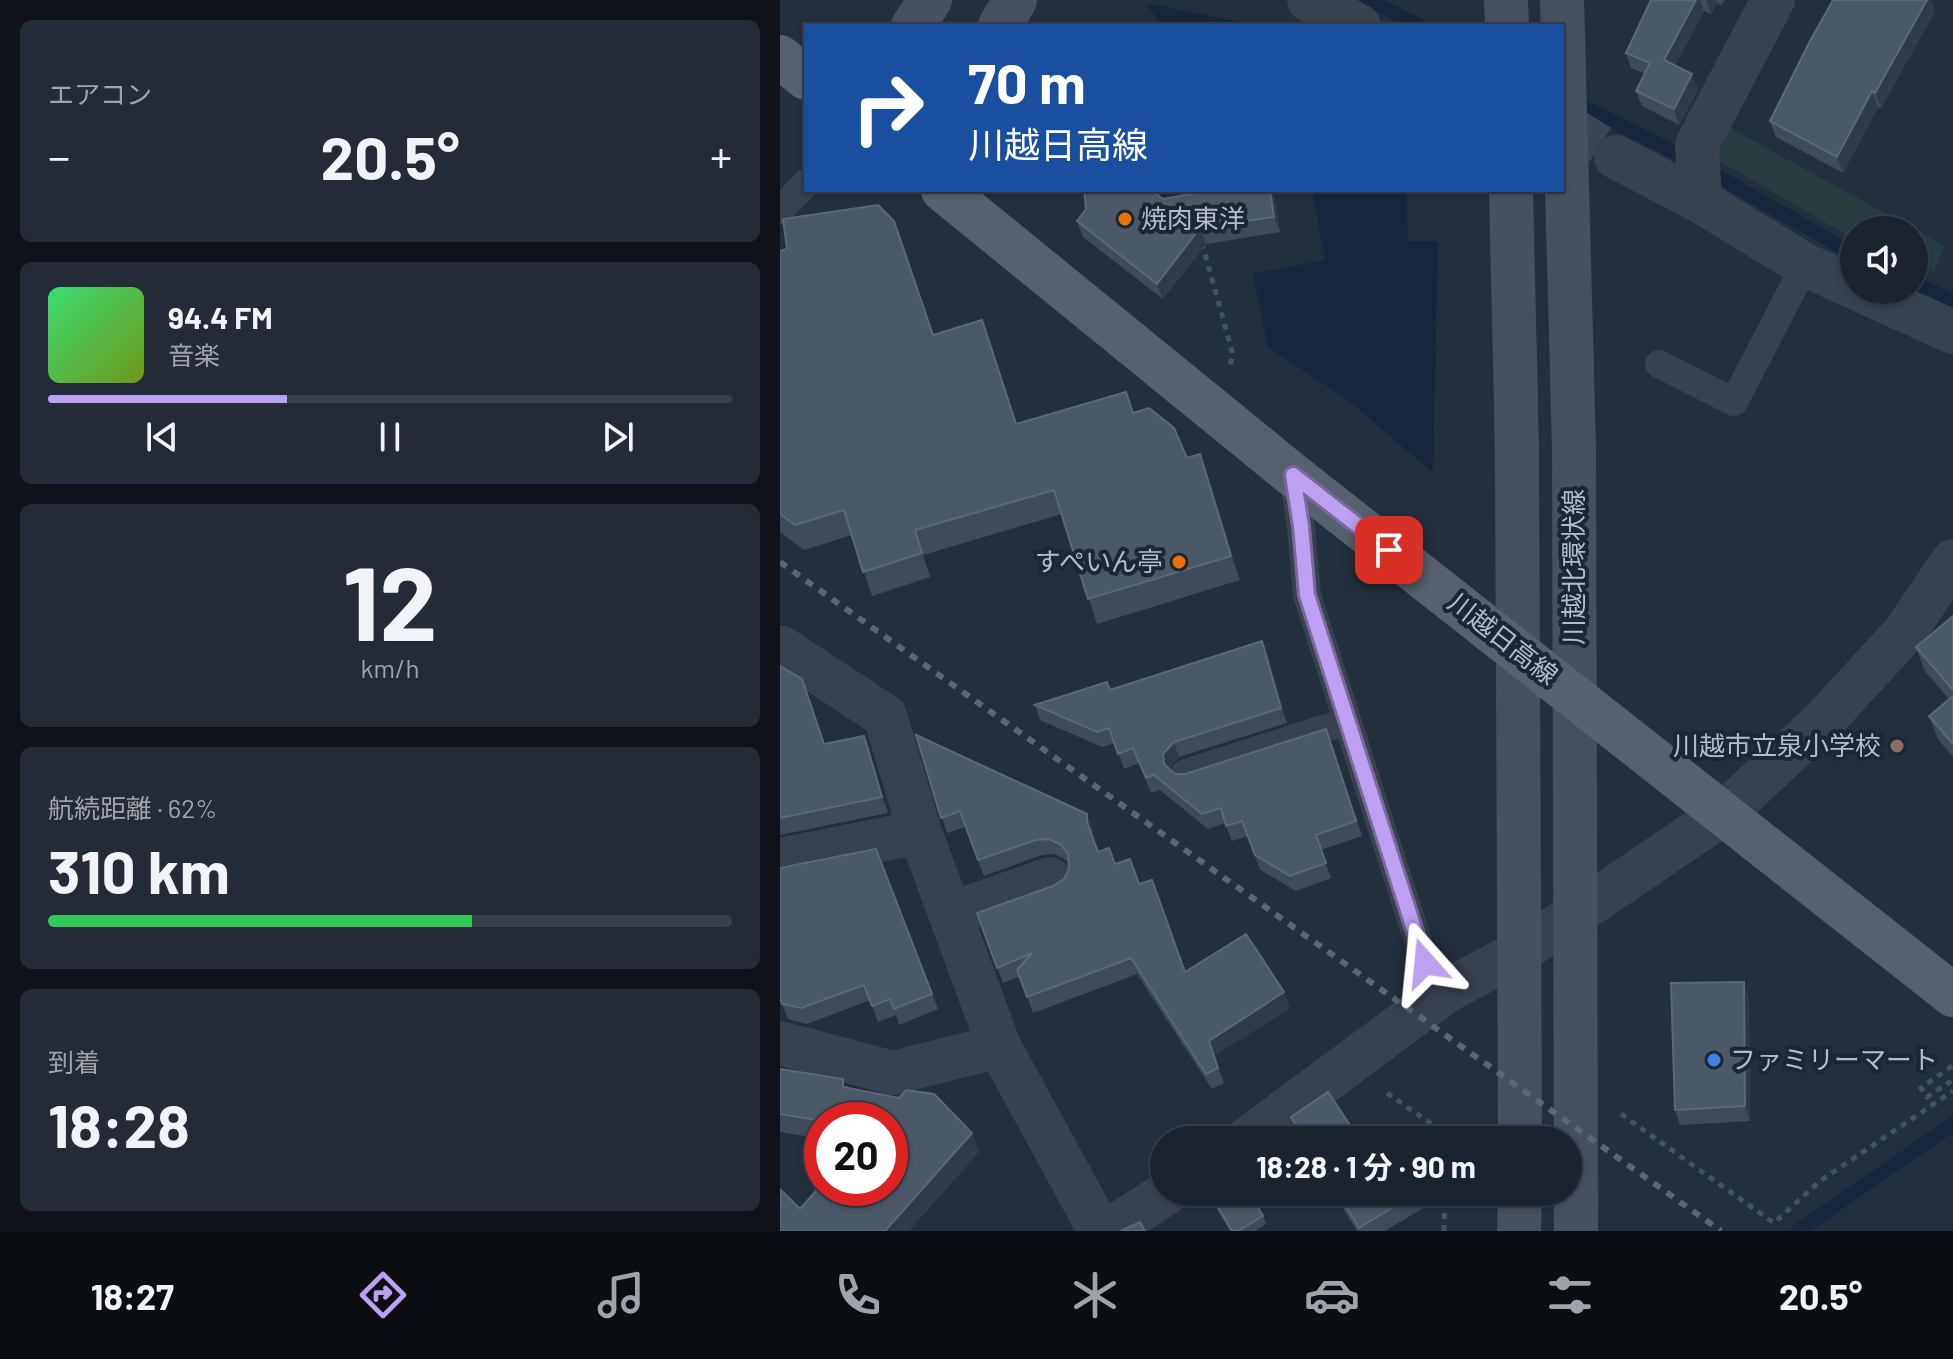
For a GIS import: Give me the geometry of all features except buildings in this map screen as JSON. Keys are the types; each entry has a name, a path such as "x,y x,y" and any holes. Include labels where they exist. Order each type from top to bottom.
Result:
{"main road":[{"path":"914,24 930,0"},
{"path":"1001,24 1015,0"},
{"name":"川越北環状線","path":"1564,50 1574,464 1576,1231"},
{"path":"780,57 804,76"},
{"name":"川越日高線","path":"945,192 1293,475 1953,995"},
{"path":"1511,192 1517,467 1520,1126"},
{"path":"1519,1231 1520,1206"}],"street":[{"path":"1309,0 1355,24"},
{"path":"1700,201 1697,145 1773,0"},
{"path":"1616,157 1700,201 1805,265 1840,281"},
{"path":"1891,304 1953,332"},
{"path":"1265,1126 1448,990 1518,953 1724,813 1825,719 1904,633 1953,561"},
{"path":"780,647 885,716 920,832 999,1046 1100,1231"},
{"path":"780,860 920,832"},
{"path":"950,914 1050,879"},
{"path":"780,1043 893,1073 999,1046"},
{"path":"1108,1231 1150,1204"}],"lane":[{"path":"780,210 804,185"},
{"path":"1659,364 1734,402 1805,265"},
{"path":"1293,475 1307,595 1345,722 1425,963 1448,990"},
{"path":"1185,773 1345,722"}],"path":[{"path":"1200,235 1233,355 1228,373"},
{"path":"1347,1064 1435,1126"},
{"path":"1952,1066 1921,1088 1927,1097 1953,1080"},
{"path":"1611,1107 1774,1223 1820,1181 1953,1091"},
{"path":"1444,1231 1445,1206"}],"green space":[{"path":"1730,128 1890,216 1840,216 1840,231 1715,158"},
{"path":"1928,237 1945,246 1933,274 1928,272"}],"water":[{"path":"1145,3 1250,24 1161,24"},
{"path":"1312,192 1406,192 1408,241 1438,241 1433,473 1348,400 1268,347 1253,274 1325,260"}],"waterway":[{"path":"1368,0 1417,24"},
{"path":"1570,100 1682,156 1840,246"},
{"path":"1928,289 1953,301"},
{"path":"1798,1231 1953,1124"}],"tunnel":[{"path":"1564,124 1616,157"}],"railway":[{"path":"780,562 1721,1231"}],"place":[{"name":"焼肉東洋","path":"1125,219"},
{"name":"すぺいん亭","path":"1179,562"},
{"name":"川越市立泉小学校","path":"1897,746"},
{"name":"ファミリーマート","path":"1714,1060"}],"route":[{"path":"1389,550 1293,475 1307,595 1345,722 1425,963"}]}
